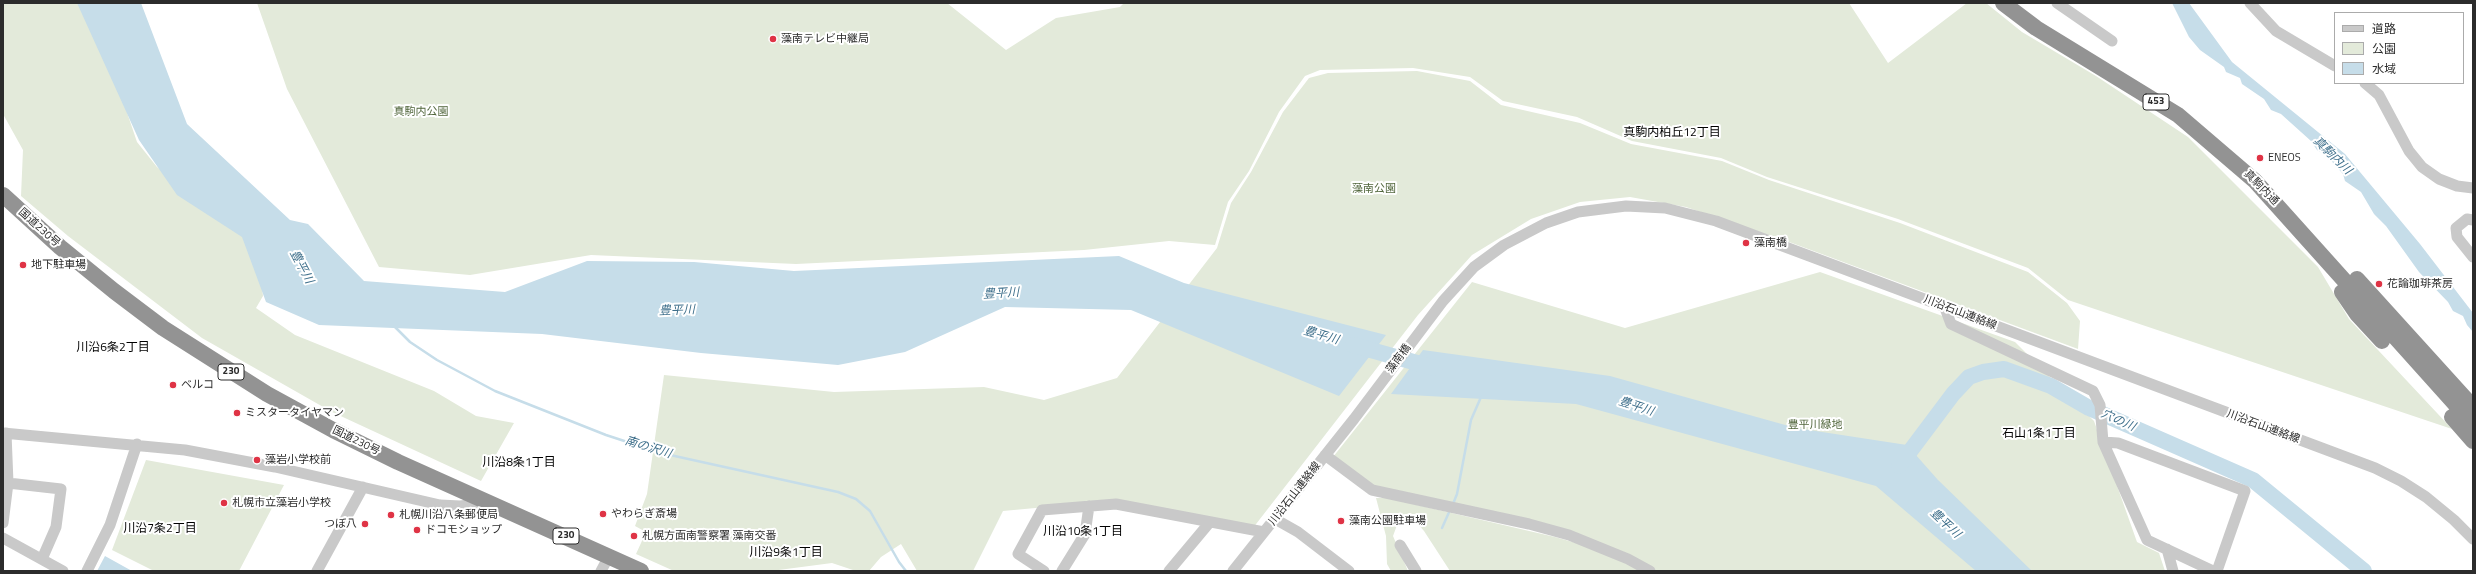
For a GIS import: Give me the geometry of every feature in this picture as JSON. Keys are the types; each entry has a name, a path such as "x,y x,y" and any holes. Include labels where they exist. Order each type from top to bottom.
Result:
{"highway":[{"name":"真駒内通","path":"2003,3 2036,28 2178,115 2255,181 2292,220 2385,328 2473,424"},
{"name":"国道230号","path":"3,195 65,251 163,328 267,394 340,434 641,571"},
{"path":"2292,220 2336,257 2473,407"},
{"path":"2292,220 2358,314 2473,441"}],"street":[{"path":"2057,3 2112,41"},
{"path":"2250,3 2276,31 2334,65"},
{"path":"2365,84 2379,95 2409,151 2422,167 2439,179 2457,186 2473,188"},
{"name":"川沿石山連絡線","path":"1443,301 1474,267 1504,245 1534,228 1585,210 1640,206 1665,208 1716,221 2375,468 2401,480 2426,497 2454,520 2473,539"},
{"path":"2473,220 2467,219 2456,228 2457,237 2473,257"},
{"name":"藻南橋","path":"1356,416 1443,301"},
{"path":"1945,308 1950,324 2093,391 2100,405 2103,442 2147,540 2213,571"},
{"name":"川沿石山連絡線","path":"1233,571 1356,416"},
{"path":"3,523 8,483 4,433 138,444 185,450 260,464 440,505 460,506 490,502"},
{"path":"2103,442 2118,443 2245,491 2217,571"},
{"path":"87,571 110,525 138,444"},
{"path":"1325,455 1372,490 1529,524 1569,535 1628,559 1650,571"},
{"path":"8,483 61,489 56,527 42,559"},
{"path":"317,571 363,487"},
{"path":"1044,571 1018,554 1042,510 1116,504 1264,532"},
{"path":"1062,571 1085,534 1089,506"},
{"path":"1275,518 1298,532 1349,571"},
{"path":"1168,571 1210,522"},
{"path":"3,538 63,571"},
{"path":"1400,545 1416,571"},
{"path":"2167,549 2173,571"},
{"path":"601,571 609,556"}],"green space":[{"path":"3,3 79,3 116,80 137,142 157,167 243,231 260,269 263,296 256,308 295,335 434,391 476,416 514,423 481,481 332,412 202,338 68,236 21,196 23,150 3,114"},
{"name":"真駒内公園","path":"257,3 947,3 1006,50 1056,18 1120,7 1124,3 1849,3 1888,63 1967,3 1986,3 2022,32 2096,76 2188,137 2318,267 2349,319 2452,429 2068,300 2028,268 1898,219 1767,177 1721,158 1632,141 1577,117 1503,101 1470,77 1413,68 1320,70 1305,76 1279,112 1249,171 1228,202 1215,245 1169,241 1084,250 796,264 591,255 470,275 379,267 287,89"},
{"name":"藻南公園","path":"1417,71 1470,81 1501,105 1580,123 1631,144 1722,161 1769,180 1900,223 2028,272 2067,303 2080,321 2078,349 1792,243 1686,207 1630,197 1580,202 1531,219 1472,255 1418,315 1253,528 1154,509 1057,506 1003,511 973,571 917,571 901,544 881,557 869,571 856,571 832,563 771,571 674,571 636,554 646,532 635,526 647,494 664,375 834,392 984,387 1044,400 1117,378 1217,248 1231,203 1251,172 1283,112 1309,78 1328,73"},
{"name":"豊平川緑地","path":"1820,272 2015,342 2094,421 2137,542 2159,553 2165,571 1656,571 1625,553 1376,488 1333,457 1472,282 1625,328"},
{"name":"札幌市立藻岩小学校","path":"146,460 284,485 239,571 154,571 112,550"},
{"path":"1376,498 1387,498 1555,537 1594,548 1643,571 1450,571 1424,531 1409,514 1400,517 1393,536 1408,571 1391,571 1387,564 1386,536"}],"water":[{"path":"77,3 141,3 187,124 290,220 308,224 364,281 505,292 587,261 694,262 794,271 1119,256 1184,283 1386,335 1339,396 1131,310 1005,307 905,352 838,365 701,353 542,334 319,325 266,302 242,237 177,195 139,140"},
{"name":"真駒内川","path":"2172,3 2189,3 2232,62 2345,154 2420,244 2473,313 2473,332 2467,325 2463,316 2453,311 2448,302 2419,272 2386,226 2374,214 2361,192 2345,181 2343,174 2327,156 2317,150 2311,141 2281,114 2271,110 2264,99 2242,84 2240,78 2226,72 2224,67 2200,50 2189,37"},
{"path":"1423,350 1610,376 1796,428 1907,445 1938,480 2032,571 1976,571 1876,486 1576,404 1391,394"},
{"path":"105,556 132,571 97,571"}],"waterway":[{"name":"南の沢川","path":"394,326 410,342 437,360 495,391 606,435 661,453 838,492 856,499 870,511 899,562 906,571"},
{"name":"豊平川","path":"1353,345 1435,368"},
{"name":"穴の川","path":"1899,466 1953,394 1969,377 1983,372 2004,369 2051,386 2089,408 2253,480 2364,571"},
{"path":"1453,504 1457,494 1471,420 1481,397"},
{"path":"1442,528 1450,510"}],"place":[{"name":"藻南テレビ中継局","path":"773,39"},
{"name":"ENEOS","path":"2260,158"},
{"name":"藻南橋","path":"1746,243"},
{"name":"地下駐車場","path":"23,265"},
{"name":"花論珈琲茶房","path":"2379,284"},
{"name":"ベルコ","path":"173,385"},
{"name":"ミスタータイヤマン","path":"237,413"},
{"name":"藻岩小学校前","path":"257,460"},
{"name":"札幌市立藻岩小学校","path":"224,503"},
{"name":"やわらぎ斎場","path":"603,514"},
{"name":"札幌川沿八条郵便局","path":"391,515"},
{"name":"藻南公園駐車場","path":"1341,521"},
{"name":"つぼ八","path":"365,524"},
{"name":"ドコモショップ","path":"417,530"},
{"name":"札幌方面南警察署 藻南交番","path":"634,536"}],"district":[{"name":"真駒内柏丘12丁目","path":"1672,133"},
{"name":"川沿6条2丁目","path":"113,348"},
{"name":"石山1条1丁目","path":"2039,434"},
{"name":"川沿8条1丁目","path":"519,463"},
{"name":"川沿7条2丁目","path":"160,529"},
{"name":"川沿10条1丁目","path":"1083,532"},
{"name":"川沿9条1丁目","path":"786,553"}]}
